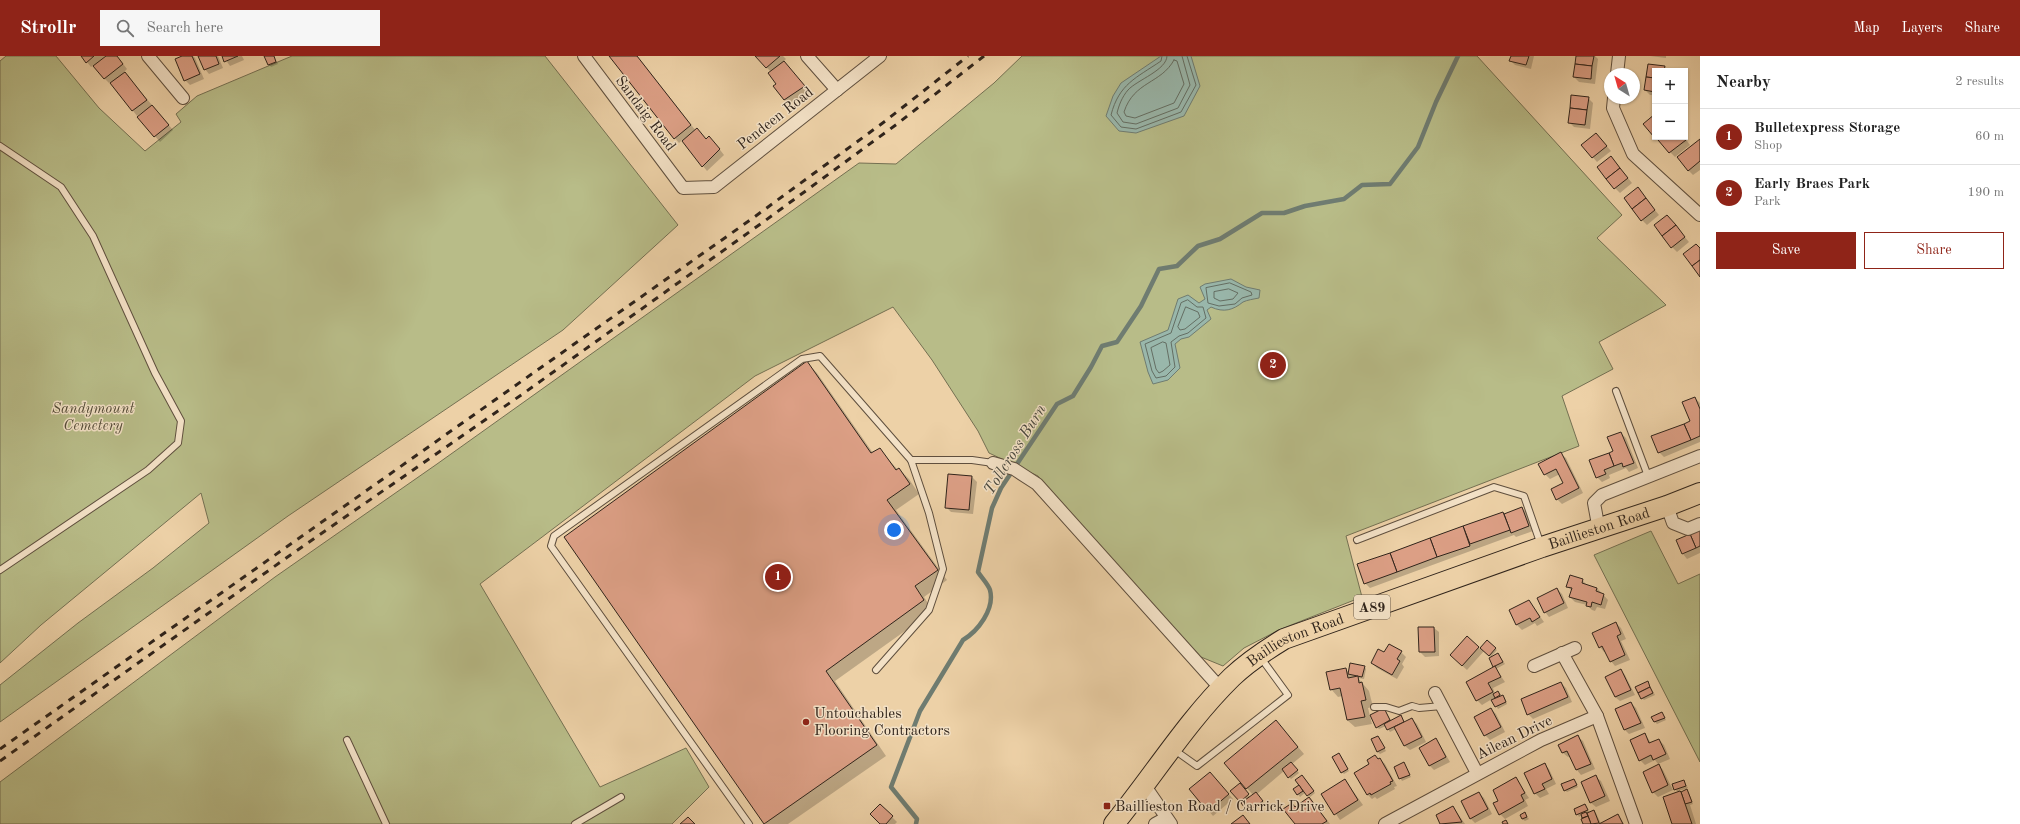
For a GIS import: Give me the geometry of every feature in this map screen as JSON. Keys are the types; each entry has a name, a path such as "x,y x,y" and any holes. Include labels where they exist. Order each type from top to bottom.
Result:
{"main road":[{"name":"Baillieston Road","path":"1114,824 1145,786 1186,727 1233,676 1258,655 1284,639 1542,547 1599,530 1700,493"}],"street":[{"path":"148,56 183,98"},
{"name":"Sandaig Road","path":"584,56 683,188"},
{"path":"807,56 837,90"},
{"name":"Pendeen Road","path":"683,188 714,187 880,56"},
{"path":"1618,68 1619,56"},
{"path":"1613,104 1613,108 1634,154 1700,215"},
{"path":"1599,530 1594,503 1602,495 1700,456"},
{"path":"993,463 1014,470 1037,484 1221,689"},
{"path":"1667,506 1673,523 1688,529 1700,524"},
{"path":"1534,666 1575,648"},
{"path":"1562,654 1597,716 1636,824"},
{"path":"1435,693 1477,773"},
{"name":"Ailean Drive","path":"1385,824 1477,773 1541,740 1597,716"},
{"path":"1145,786 1169,821 1155,824"}],"lane":[{"path":"0,146 61,187 93,236 155,372 181,421 178,443 148,470 0,570"},
{"path":"749,824 551,546 554,536 802,359 820,356 910,460 929,513 943,569 929,610 876,670"},
{"path":"1616,391 1648,476"},
{"path":"910,460 972,460 993,463"},
{"path":"1357,540 1494,487 1524,496 1542,547"},
{"path":"1172,748 1197,766 1288,695 1258,655"},
{"path":"1374,707 1386,707 1399,711 1412,706 1419,708 1442,706"},
{"path":"347,740 386,824"},
{"path":"575,824 621,797"}],"green space":[{"name":"Sandymount Cemetery","path":"6,56 56,56 99,108 145,151 181,122 176,114 197,96 292,56 545,56 678,225 563,330 288,516 0,722 0,685 78,623 153,568 209,523 201,493 41,625 0,663 0,61"},
{"path":"1022,56 1477,56 1622,215 1597,238 1666,305 1599,342 1613,369 1562,396 1579,446 1346,536 1362,597 1281,629 1244,648 1223,666 1201,657 1113,562 1038,476 989,453 978,431 932,360 893,307 755,376 480,584 600,787 686,748 709,787 672,824 0,824 0,782 275,577 437,464 859,163 896,164 994,83"},
{"path":"1651,531 1678,584 1700,574 1700,762 1594,555"}],"water":[{"path":"1161,56 1191,56 1200,86 1184,116 1136,133 1119,131 1106,116 1113,96 1121,83"},
{"path":"1231,279 1246,287 1260,290 1259,298 1245,301 1228,310 1220,310 1211,307 1207,310 1211,319 1189,337 1181,339 1175,344 1180,368 1168,380 1153,384 1148,372 1140,342 1168,330 1178,299 1188,295 1199,303 1205,299 1200,287 1205,284"}],"building":[{"path":"81,56 94,56 86,63"},
{"path":"106,56 117,56 123,64 104,79 93,66"},
{"path":"182,56 192,56 200,74 184,81 175,59"},
{"path":"198,56 216,56 219,64 204,70"},
{"path":"222,56 238,56 224,62"},
{"path":"264,56 274,56 276,62 268,65"},
{"path":"609,56 637,56 691,125 674,139"},
{"path":"755,56 780,56 766,68"},
{"path":"1511,56 1529,56 1526,65 1509,61"},
{"path":"1576,56 1594,56 1592,66 1575,64"},
{"path":"784,61 805,86 784,100 773,86 776,84 768,73"},
{"path":"1575,64 1592,66 1591,79 1573,77"},
{"path":"1648,64 1665,66 1665,68 1652,68 1652,78 1646,77"},
{"path":"125,72 147,100 132,111 110,83"},
{"path":"1646,77 1652,78 1652,91 1644,90"},
{"path":"1571,95 1589,97 1587,110 1570,108"},
{"path":"152,105 169,125 154,137 137,117"},
{"path":"1570,108 1587,110 1585,125 1568,123"},
{"path":"1652,116 1652,135 1643,124"},
{"path":"697,128 706,139 709,136 720,149 702,167 682,141"},
{"path":"1596,133 1607,146 1592,158 1581,145"},
{"path":"1700,139 1700,161 1688,171 1677,157"},
{"path":"1658,140 1686,140 1669,153"},
{"path":"1611,156 1620,168 1606,179 1597,167"},
{"path":"1620,168 1628,178 1614,189 1606,179"},
{"path":"1638,187 1646,198 1632,209 1624,198"},
{"path":"1646,198 1655,210 1641,221 1632,209"},
{"path":"1667,215 1676,225 1662,236 1654,225"},
{"path":"1676,225 1685,237 1671,248 1662,236"},
{"path":"1696,244 1700,248 1700,260 1692,266 1683,254"},
{"path":"1700,260 1700,277 1692,266"},
{"path":"807,361 871,453 880,448 896,470 899,468 910,484 887,500 938,570 915,586 924,600 826,671 877,745 764,824 564,537"},
{"path":"1695,397 1700,409 1700,436 1691,440 1684,424 1690,421 1682,402"},
{"path":"1684,424 1691,440 1658,453 1651,436"},
{"path":"1621,432 1634,463 1623,467 1622,463 1614,466 1609,453 1613,451 1607,437"},
{"path":"1561,452 1579,488 1556,500 1551,489 1563,483 1556,469 1544,475 1538,464"},
{"path":"1609,453 1614,466 1604,470 1606,474 1596,478 1589,460"},
{"path":"948,474 972,476 969,510 945,508"},
{"path":"1522,507 1529,526 1511,533 1504,514"},
{"path":"1503,512 1510,530 1470,544 1463,526"},
{"path":"1463,526 1470,546 1437,557 1430,538"},
{"path":"1700,530 1700,546 1696,548 1690,534"},
{"path":"1690,534 1696,548 1682,554 1676,540"},
{"path":"1430,538 1437,557 1397,572 1390,553"},
{"path":"1390,553 1397,572 1364,584 1357,564"},
{"path":"1570,575 1583,579 1582,583 1597,588 1596,591 1604,594 1601,605 1592,602 1591,607 1586,606 1587,602 1569,597 1572,588 1566,587"},
{"path":"1557,588 1564,603 1544,613 1537,598"},
{"path":"1529,600 1540,617 1532,622 1530,618 1516,625 1509,610"},
{"path":"1616,622 1621,634 1617,636 1625,655 1610,662 1602,646 1599,648 1592,633"},
{"path":"1418,627 1434,627 1435,652 1419,652"},
{"path":"1467,636 1479,647 1462,666 1450,655"},
{"path":"1487,640 1496,648 1489,656 1480,648"},
{"path":"1389,644 1402,651 1397,659 1400,661 1392,675 1371,663 1378,649 1384,652"},
{"path":"1498,653 1503,662 1493,667 1489,658"},
{"path":"1350,663 1365,666 1362,677 1348,674"},
{"path":"1495,666 1501,677 1488,683 1493,692 1476,701 1466,682"},
{"path":"1346,668 1348,678 1358,676 1359,683 1362,682 1366,700 1361,701 1365,717 1347,720 1340,688 1330,690 1326,672"},
{"path":"1621,669 1631,690 1615,697 1605,677"},
{"path":"1648,681 1650,687 1638,693 1635,687"},
{"path":"1561,682 1568,697 1527,715 1521,699"},
{"path":"1650,687 1653,693 1641,699 1638,693"},
{"path":"1498,691 1500,695 1495,698 1493,694"},
{"path":"1503,695 1506,702 1495,707 1491,700"},
{"path":"1631,702 1641,723 1624,730 1615,709"},
{"path":"1384,708 1390,720 1376,728 1370,715"},
{"path":"1491,708 1501,727 1484,736 1474,717"},
{"path":"1662,712 1665,718 1654,722 1651,717"},
{"path":"1401,715 1404,722 1387,730 1384,724"},
{"path":"1412,718 1422,737 1404,746 1394,727"},
{"path":"1276,720 1298,747 1246,789 1224,763"},
{"path":"1645,733 1649,743 1659,739 1666,754 1653,760 1651,755 1639,761 1630,740"},
{"path":"1578,735 1591,764 1576,770 1567,751 1562,753 1558,745"},
{"path":"1378,736 1385,748 1377,752 1371,739"},
{"path":"1436,738 1446,757 1429,766 1419,748"},
{"path":"1339,753 1348,769 1341,773 1332,757"},
{"path":"1375,755 1378,759 1380,758 1393,781 1390,782 1391,784 1371,795 1370,793 1367,795 1354,773 1369,764 1367,760"},
{"path":"1291,762 1298,770 1288,778 1282,769"},
{"path":"1404,762 1410,775 1399,779 1394,767"},
{"path":"1545,763 1552,779 1542,784 1545,789 1534,794 1524,773"},
{"path":"1659,764 1668,785 1652,793 1643,772"},
{"path":"1210,772 1229,794 1208,812 1189,789"},
{"path":"1302,775 1314,791 1307,796 1295,780"},
{"path":"1596,775 1605,796 1590,803 1581,782"},
{"path":"1516,777 1525,793 1521,795 1524,801 1499,815 1493,803 1498,801 1493,790"},
{"path":"1345,779 1358,800 1334,815 1321,794"},
{"path":"1574,779 1577,785 1564,791 1561,784"},
{"path":"1684,780 1686,786 1674,790 1672,784"},
{"path":"1240,783 1249,794 1240,802 1230,791"},
{"path":"1299,785 1303,791 1297,795 1293,789"},
{"path":"1687,789 1692,802 1685,804 1681,792"},
{"path":"1680,791 1692,824 1672,824 1663,797"},
{"path":"1256,792 1263,801 1248,812 1241,803"},
{"path":"1479,792 1488,809 1470,819 1461,801"},
{"path":"1309,797 1327,821 1322,824 1295,824 1283,809 1292,803 1295,807"},
{"path":"880,804 893,816 886,824 880,824 870,814"},
{"path":"1585,804 1588,810 1576,815 1574,809"},
{"path":"1453,806 1462,822 1440,824 1436,815"},
{"path":"1594,810 1599,823 1591,824 1587,813"},
{"path":"1525,812 1527,817 1522,819 1520,815"},
{"path":"1586,812 1588,816 1582,818 1581,814"},
{"path":"1618,814 1623,824 1599,824"},
{"path":"1243,815 1250,824 1231,824"},
{"path":"1588,816 1591,824 1583,824 1581,819"},
{"path":"688,817 695,824 680,824"},
{"path":"1506,820 1508,824 1503,824 1502,822"}],"waterway":[{"name":"Tollcross Burn","path":"916,824 917,819 891,787 920,711 963,640 974,631 988,612 991,597 990,590 978,572 992,508 1001,488 1057,404 1073,396 1102,346 1117,342 1141,306 1159,269 1177,266 1198,246 1220,239 1262,213 1284,213 1305,206 1344,199 1362,185 1390,184 1418,147 1436,102 1458,56"}],"railway":[{"path":"0,749 753,218 884,122 968,56"},
{"path":"0,761 289,556 524,393 766,220 897,124 984,56"}],"place":[{"name":"Early Braes Park","path":"1273,365"},
{"name":"Bulletexpress Storage","path":"778,577"},
{"name":"Untouchables Flooring Contractors","path":"806,722"},
{"name":"Baillieston Road / Carrick Drive","path":"1107,806"}]}
